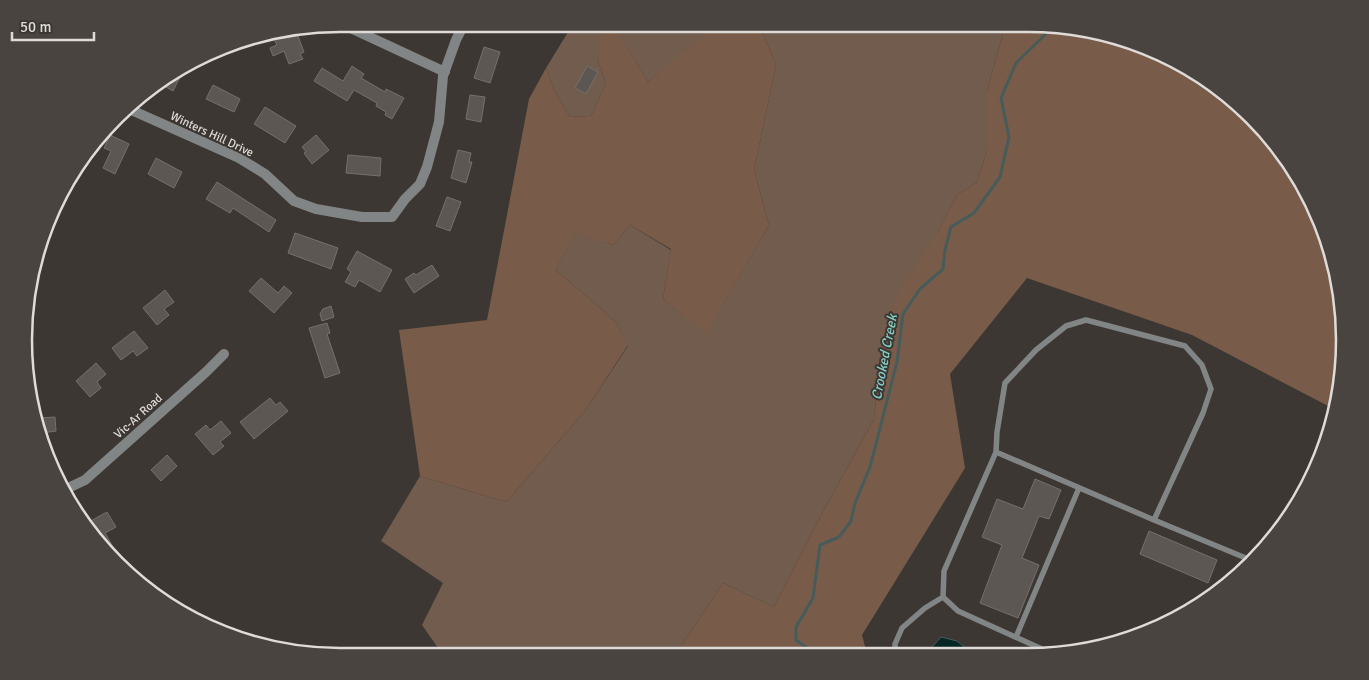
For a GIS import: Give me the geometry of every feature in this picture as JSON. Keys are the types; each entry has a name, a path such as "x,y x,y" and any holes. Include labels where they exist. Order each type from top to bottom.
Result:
{"street":[{"path":"359,32 445,72"},
{"name":"Winters Hill Drive","path":"135,111 239,158 265,174 294,201 316,209 362,217 392,217 405,199 420,184 427,167 439,122 443,76 460,32"},
{"name":"Vic-Ar Road","path":"70,487 86,480 224,354"}],"lane":[{"path":"1039,648 958,611 944,597 944,571 996,452 997,432 1005,383 1036,350 1066,326 1086,320 1185,346 1202,365 1211,389 1203,413 1154,520"},
{"path":"996,452 1245,558"},
{"path":"1016,637 1079,488"},
{"path":"895,648 902,628 925,608 944,597"}],"shaded area":[{"path":"568,32 613,32 597,58 606,83 591,116 570,117 554,90 546,68"},
{"path":"608,32 618,32 648,82 709,32 762,32 776,65 754,170 769,225 706,334 663,299 671,249 630,225 613,245 575,233 556,270 616,322 628,345 585,411 506,502 420,476 399,330 487,320 529,99 546,68 554,90 570,117 591,116 606,83 597,58 600,37"},
{"path":"617,32 709,32 648,82"},
{"path":"762,32 1003,32 987,91 987,150 977,182 957,195 882,339 874,419 774,607 723,583 680,648 438,648 422,625 443,583 381,541 420,476 506,502 585,411 628,346 616,322 556,270 575,232 613,245 630,225 671,250 663,299 706,333 769,225 754,170 776,65"},
{"path":"1003,32 1049,33 1089,38 1147,56 1200,84 1232,109 1260,137 1285,169 1305,204 1320,241 1331,280 1336,320 1336,360 1329,407 1192,335 1027,278 950,374 965,468 862,635 865,648 680,648 723,583 774,607 874,419 882,339 897,294 937,233 957,195 977,182 987,150 987,91"}],"water":[{"path":"941,637 957,641 966,648 931,648"}],"building":[{"path":"298,35 304,52 300,54 303,59 289,64 284,51 273,56 270,48 277,45 274,39"},
{"path":"484,47 500,52 490,83 474,78"},
{"path":"352,66 364,74 361,78 385,92 386,89 404,98 392,119 385,115 386,112 376,106 377,103 354,90 347,101 314,81 322,68 343,81"},
{"path":"587,66 598,72 586,94 575,88"},
{"path":"180,78 173,91 165,87"},
{"path":"213,85 240,99 234,112 206,99"},
{"path":"470,95 485,97 481,122 466,119"},
{"path":"265,107 296,126 285,143 254,124"},
{"path":"111,135 129,144 115,174 103,168 111,151 104,148"},
{"path":"316,135 329,150 312,164 302,147"},
{"path":"458,150 471,153 469,162 472,162 466,183 451,178"},
{"path":"348,155 381,158 380,176 346,173"},
{"path":"156,158 182,172 174,188 148,174"},
{"path":"217,182 276,220 269,232 233,208 230,213 206,199"},
{"path":"447,197 461,202 450,231 436,226"},
{"path":"295,233 338,248 331,269 288,253"},
{"path":"357,251 392,270 380,292 359,280 355,287 345,282 351,272 347,269"},
{"path":"432,265 439,276 414,293 405,279 414,273 416,275"},
{"path":"261,278 278,293 284,286 292,293 274,313 249,291"},
{"path":"165,290 174,302 164,309 169,315 157,325 143,308"},
{"path":"331,306 334,317 322,321 320,314 323,309"},
{"path":"327,323 330,333 327,334 340,373 325,378 309,328"},
{"path":"134,331 148,348 137,356 133,351 121,360 112,348"},
{"path":"96,363 106,374 97,382 101,388 90,397 76,381"},
{"path":"270,398 276,405 280,402 288,411 254,439 240,422"},
{"path":"55,417 56,431 47,432 42,418"},
{"path":"221,421 231,433 220,442 224,446 213,455 195,434 206,425 210,430"},
{"path":"167,455 177,466 161,481 151,470"},
{"path":"1035,479 1061,490 1049,519 1039,516 1022,558 1039,565 1018,618 980,603 1002,545 982,537 997,499 1023,509"},
{"path":"107,512 116,527 105,533 113,547 109,543 91,521"},
{"path":"1149,531 1217,560 1208,583 1140,554"}],"waterway":[{"name":"Crooked Creek","path":"807,648 796,640 796,627 813,598 820,545 839,537 851,521 855,503 870,467 897,362 903,314 920,289 943,269 945,250 951,227 974,213 1000,177 1009,137 1001,98 1016,63 1047,33"}]}
